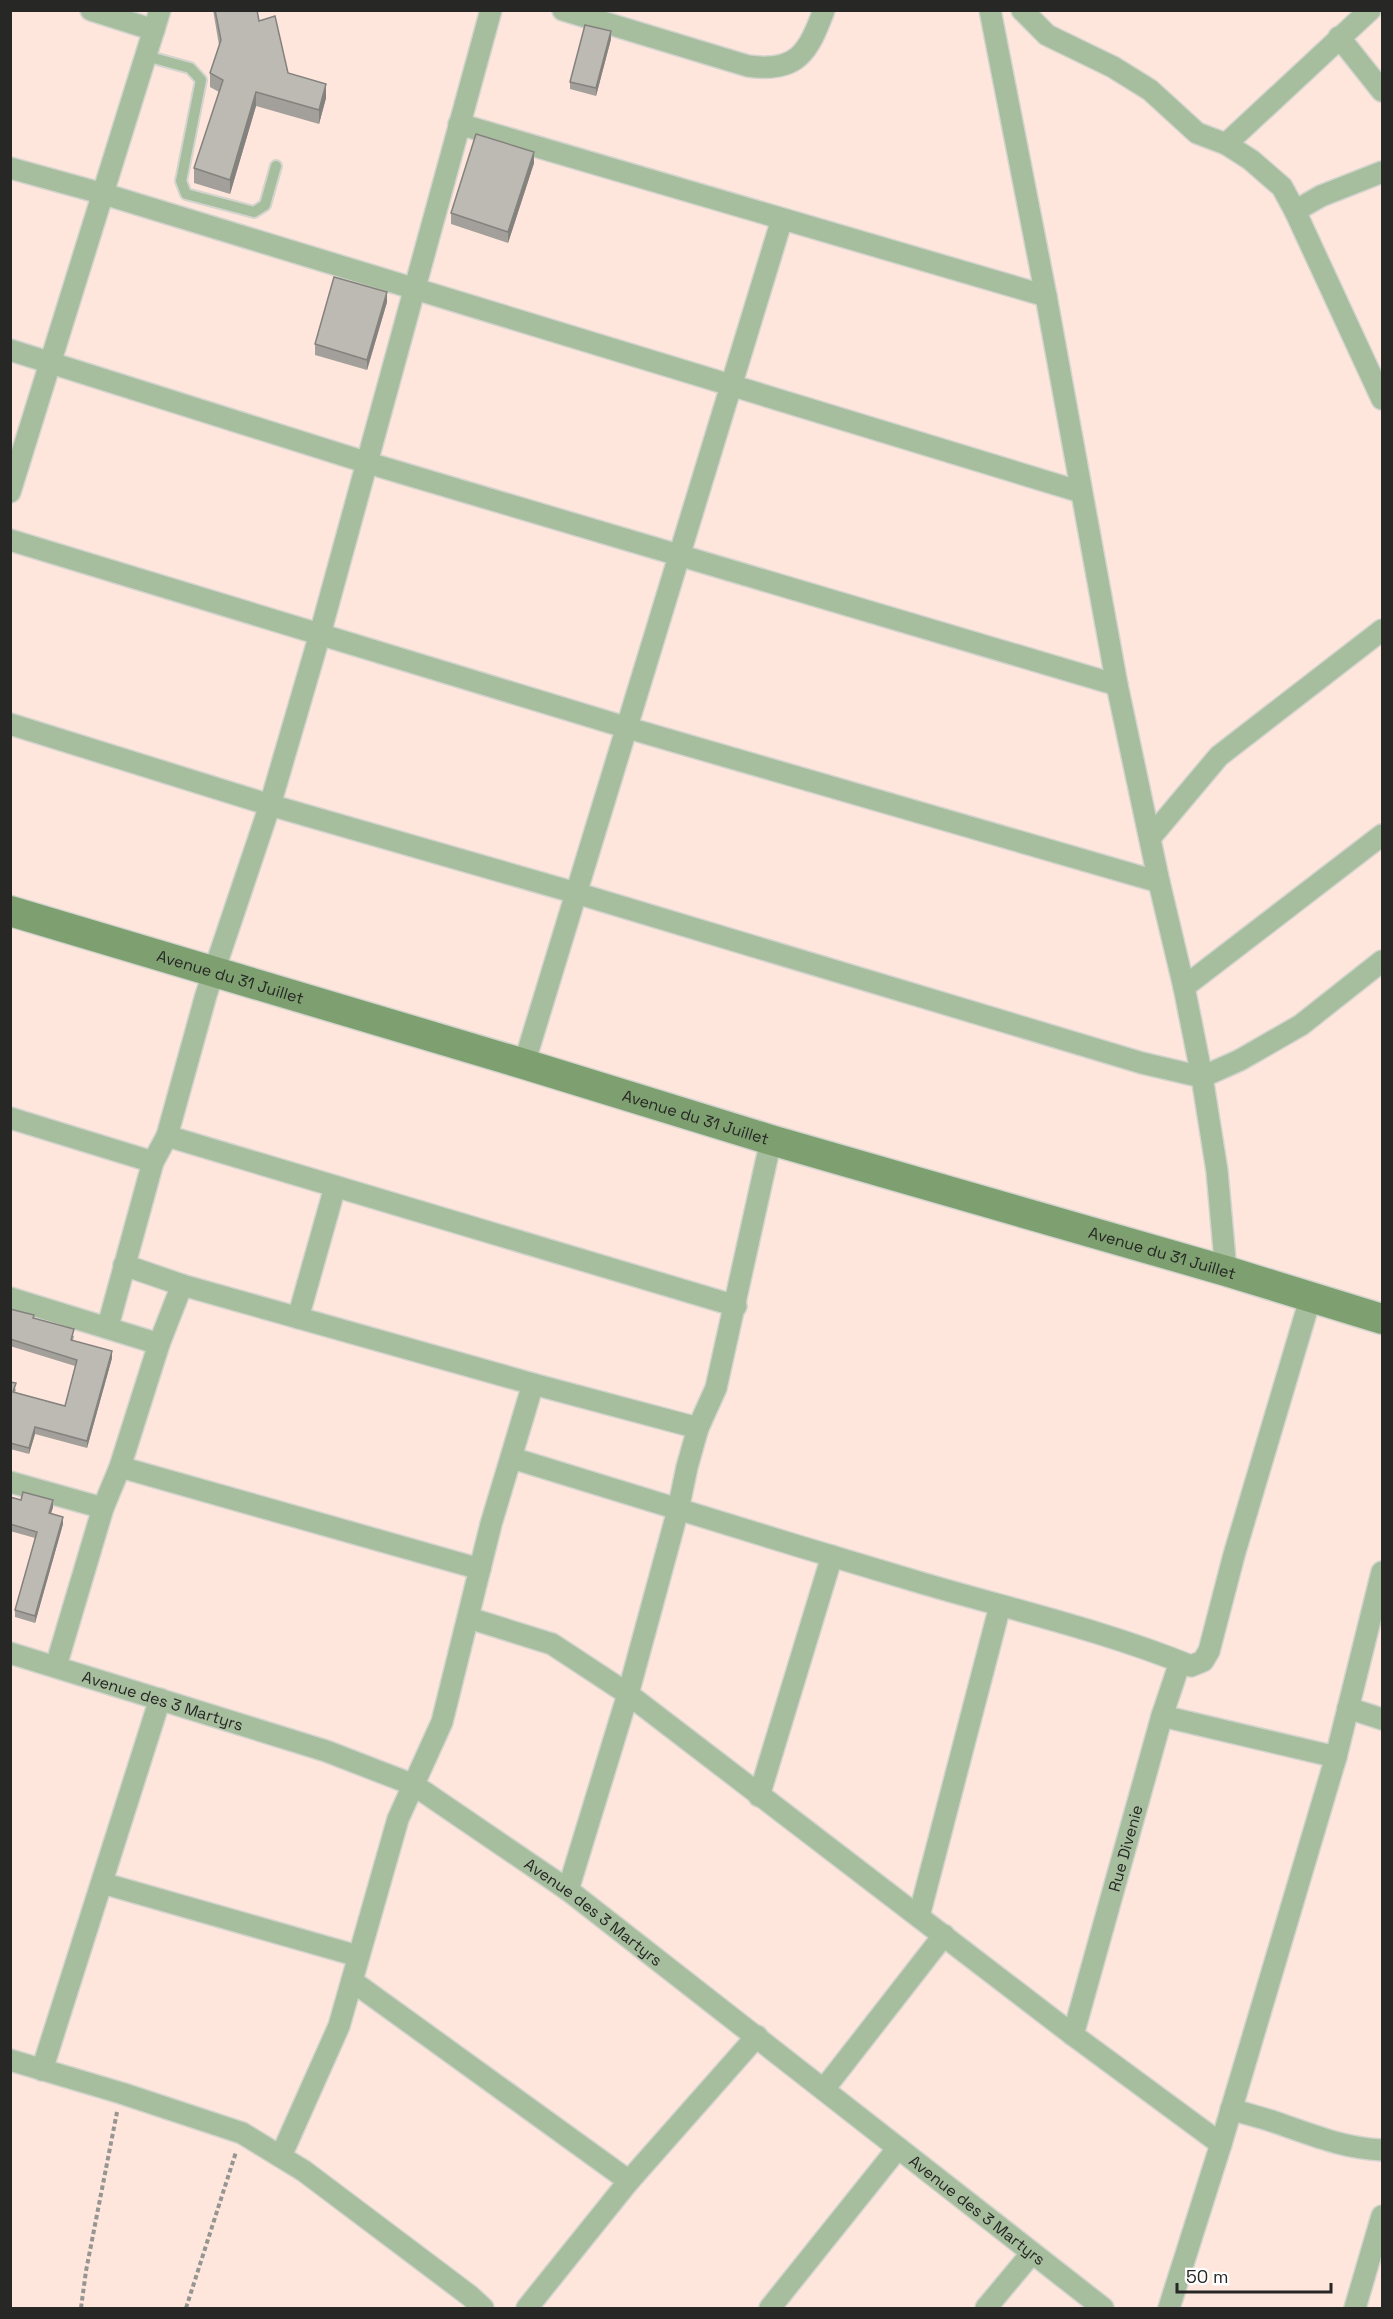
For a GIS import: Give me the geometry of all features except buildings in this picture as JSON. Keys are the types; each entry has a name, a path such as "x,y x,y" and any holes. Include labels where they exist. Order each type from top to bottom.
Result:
{"street":[{"path":"10,492 157,20 91,10"},
{"path":"108,1326 153,1162 167,1136 206,995 270,805 320,634 491,10"},
{"path":"563,10 748,66 769,69 788,65 802,52 814,39 824,10"},
{"path":"990,10 1118,685 1202,1077 1217,1171 1226,1271"},
{"path":"1022,10 1047,35 1113,67 1150,90 1197,133 1226,144 1269,173 1282,187 1383,399"},
{"path":"1226,144 1370,10"},
{"path":"1339,37 1383,91"},
{"path":"459,124 1046,296"},
{"path":"10,168 104,194 1081,492"},
{"path":"1295,211 1321,196 1383,172"},
{"path":"524,1064 782,219"},
{"path":"10,350 368,463 1118,685"},
{"path":"10,540 628,728 1159,882"},
{"path":"1150,837 1219,756 1383,630"},
{"path":"10,724 270,805 576,892 1130,1060 1202,1077 1240,1060 1301,1025 1383,961"},
{"path":"1184,987 1383,835"},
{"name":"Avenue du 31 Juillet","path":"10,911 771,1140 1226,1271 1383,1319"},
{"path":"10,1118 153,1162"},
{"path":"167,1136 736,1306"},
{"path":"568,1890 628,1694 698,1428 716,1388 771,1140"},
{"path":"298,1317 335,1187"},
{"path":"124,1265 182,1285 698,1428"},
{"path":"56,1666 103,1509 120,1467 159,1344 182,1285"},
{"path":"512,1458 1000,1606 1050,1618 1191,1666 1203,1661 1209,1651 1234,1555 1311,1296"},
{"path":"10,1298 108,1326 159,1344"},
{"path":"281,2157 339,2026 398,1819 442,1722 480,1569 533,1384"},
{"path":"120,1467 480,1569"},
{"path":"10,1482 103,1509"},
{"path":"759,1796 832,1556"},
{"path":"1169,2308 1232,2109 1336,1757 1383,1572"},
{"path":"919,1916 1000,1606"},
{"path":"469,1618 552,1644 628,1694 1073,2035 1221,2144"},
{"name":"Avenue des 3 Martyrs","path":"10,1653 326,1751 414,1785 568,1890 1103,2308"},
{"name":"Rue Divenie","path":"1073,2035 1162,1716 1180,1662"},
{"path":"42,2070 160,1699"},
{"path":"1348,1708 1383,1719"},
{"path":"1162,1716 1336,1757"},
{"path":"102,1883 358,1956"},
{"path":"824,2089 944,1935"},
{"path":"352,1981 629,2181"},
{"path":"527,2308 629,2181 757,2036"},
{"path":"10,2060 121,2093 242,2133 304,2171 483,2308"},
{"path":"1232,2109 1350,2147 1383,2150"},
{"path":"770,2308 898,2148"},
{"path":"1355,2308 1383,2216"},
{"path":"987,2308 1032,2253"}],"lane":[{"path":"146,56 190,68 201,80 181,181 186,194 254,212 265,205 276,166"}],"path":[{"path":"81,2308 86,2271 121,2093"},
{"path":"186,2308 242,2133"}],"shaded area":[{"path":"11,11 1382,11 1382,2308 11,2308"}]}
